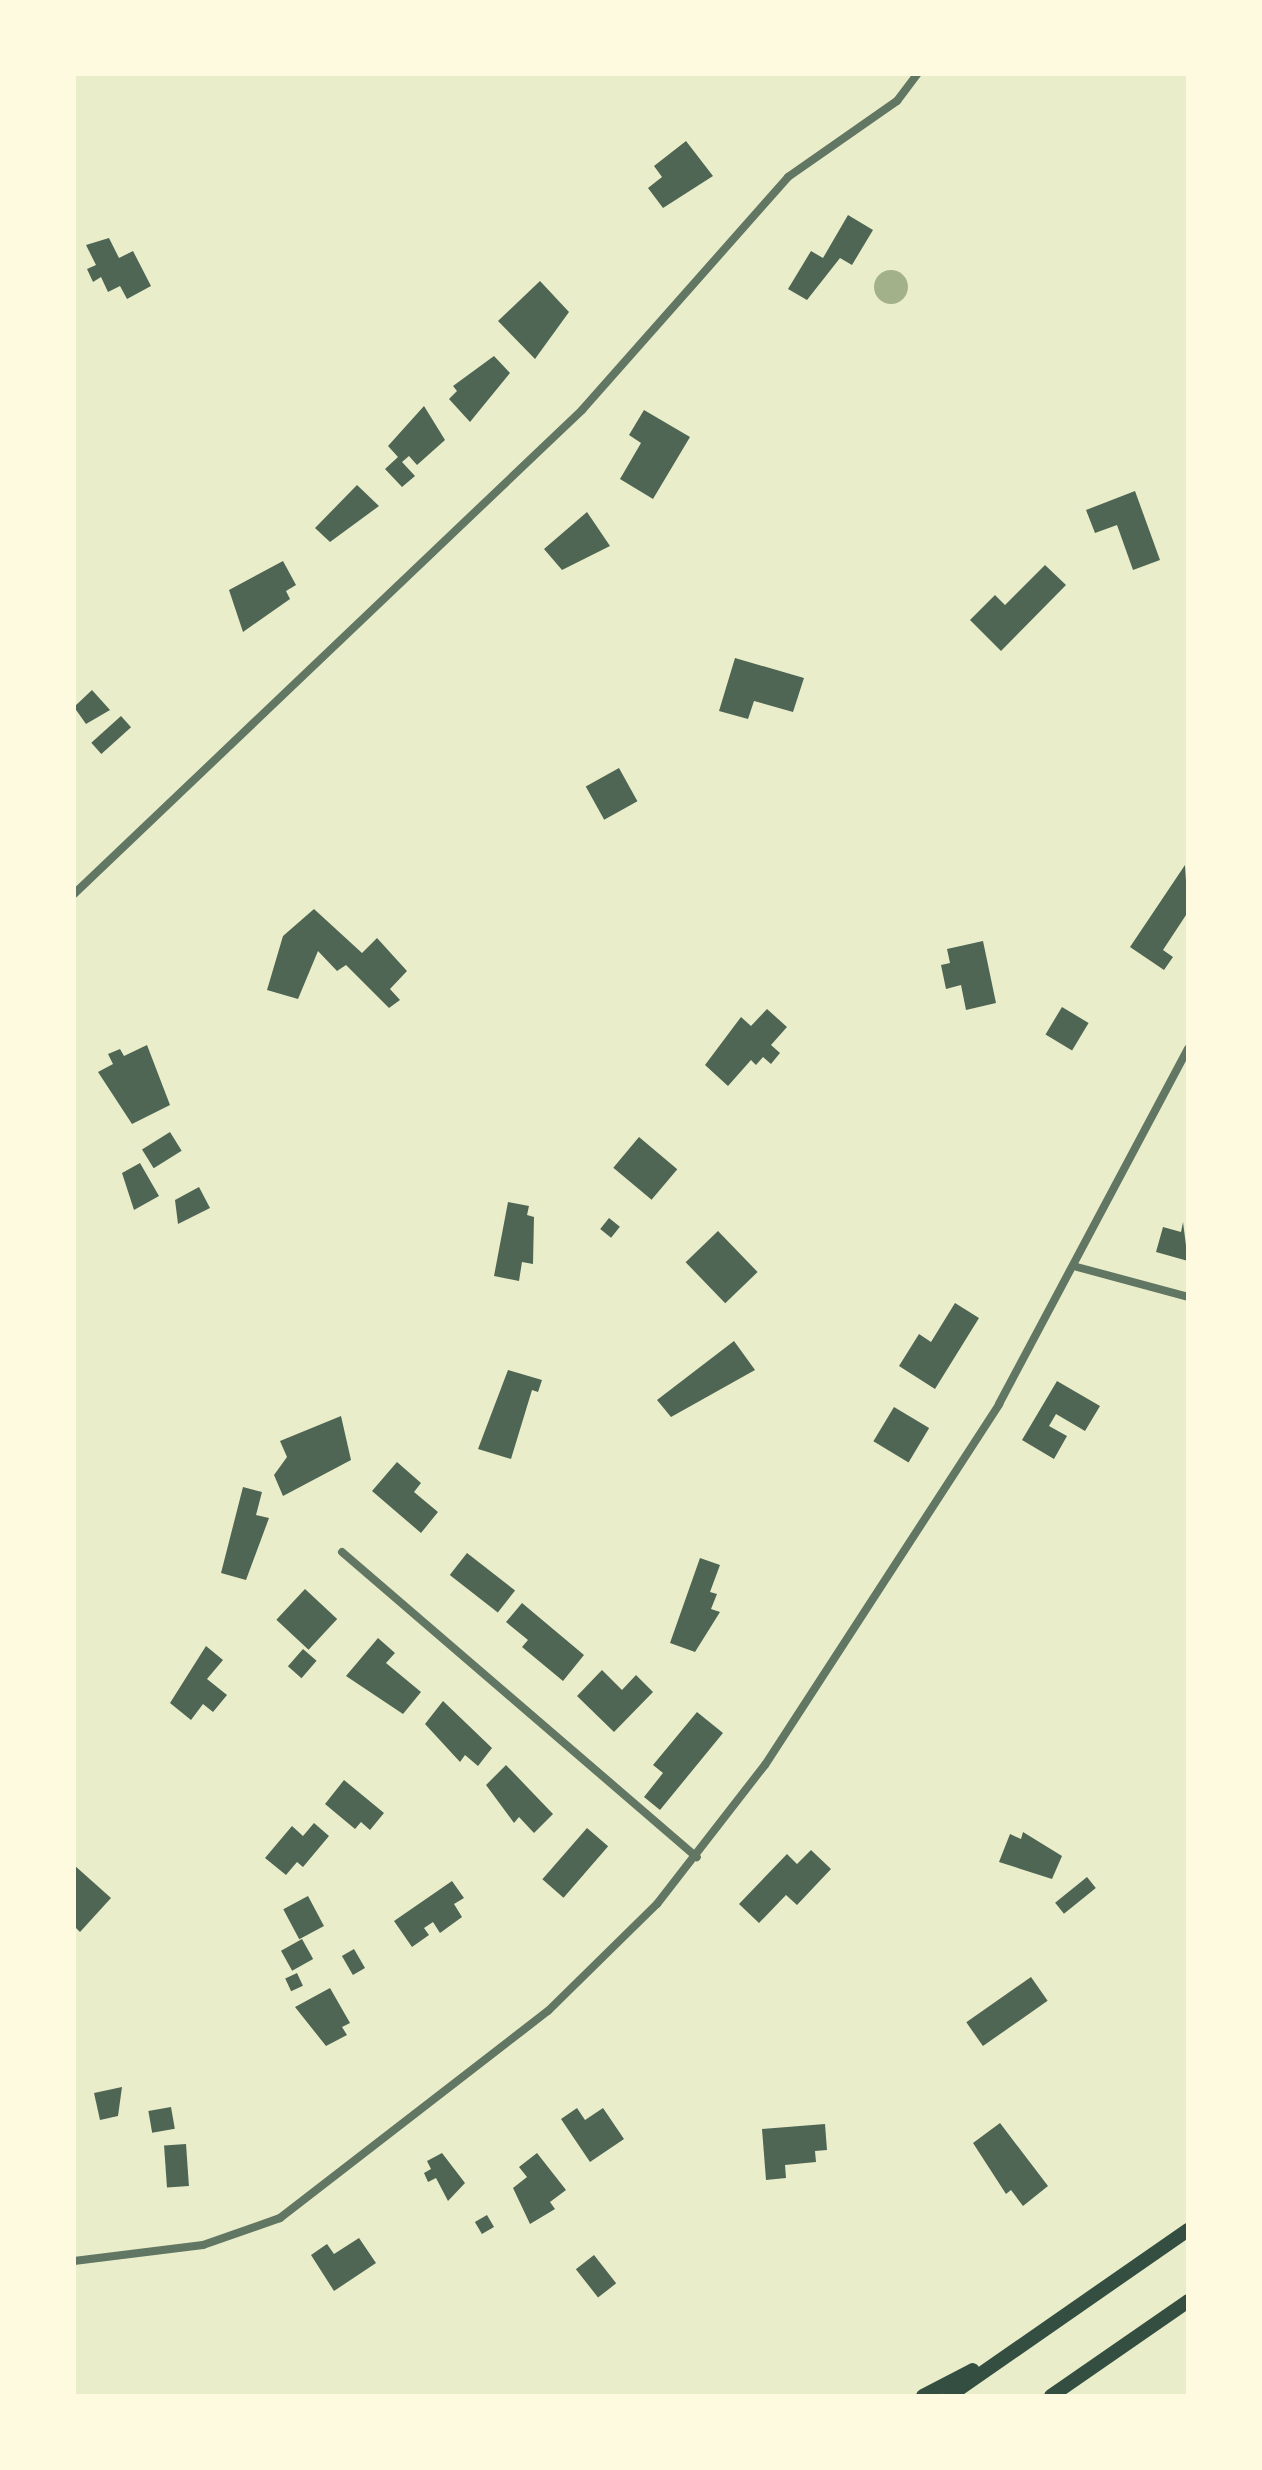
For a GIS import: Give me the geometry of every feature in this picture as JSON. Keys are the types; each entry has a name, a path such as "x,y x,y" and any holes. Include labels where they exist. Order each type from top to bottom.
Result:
{"highway":[{"path":"949,2396 1188,2230"},
{"path":"1051,2396 1188,2301"},
{"path":"923,2396 1026,2342"}],"street":[{"path":"74,894 582,410 788,177 897,101 917,74"},
{"path":"74,2261 203,2245 264,2227 304,2203 548,2011 697,1857 765,1765 999,1404 1077,1267 1188,1049"},
{"path":"1077,1267 1188,1297"},
{"path":"342,1552 697,1857"}],"shaded area":[{"path":"891,270 903,275 908,287 903,299 891,304 879,299 874,287 879,275"}],"building":[{"path":"686,141 713,176 663,208 648,188 662,177 654,166"},
{"path":"848,215 873,230 852,265 840,258 807,300 788,289 811,251 823,258"},
{"path":"109,238 119,258 133,251 151,286 127,299 120,286 108,292 101,277 93,282 87,269 96,265 86,245"},
{"path":"540,281 569,312 535,359 498,321"},
{"path":"494,356 510,373 470,422 449,399 457,391 453,386"},
{"path":"424,406 445,440 417,465 409,456 402,462 415,476 402,487 385,469 398,457 388,446"},
{"path":"644,410 690,437 653,499 620,479 641,443 629,435"},
{"path":"357,485 379,506 330,542 315,528"},
{"path":"1135,491 1160,560 1133,570 1117,525 1095,533 1086,510"},
{"path":"587,512 610,546 562,570 544,549"},
{"path":"283,561 296,585 286,591 290,599 243,632 229,590"},
{"path":"1045,565 1066,585 1001,651 970,620 995,595 1005,605"},
{"path":"735,658 804,678 793,712 754,701 748,719 719,711"},
{"path":"92,690 110,710 86,724 74,707"},
{"path":"121,716 131,727 101,754 91,743"},
{"path":"619,768 637,801 604,820 586,786"},
{"path":"1185,865 1188,912 1163,950 1173,957 1164,970 1130,947"},
{"path":"314,909 362,953 377,938 407,971 390,989 400,1000 389,1008 346,965 337,971 318,951 298,999 267,990 283,936"},
{"path":"983,941 996,1003 966,1010 961,985 946,989 941,965 950,963 947,949"},
{"path":"1062,1007 1089,1023 1072,1050 1046,1034"},
{"path":"767,1009 787,1027 771,1045 780,1053 771,1064 763,1057 756,1065 751,1060 728,1086 705,1065 741,1017 751,1026"},
{"path":"147,1045 170,1105 132,1124 98,1072 113,1064 108,1054 120,1049 124,1056"},
{"path":"170,1132 182,1151 154,1168 142,1149"},
{"path":"639,1137 677,1169 652,1200 613,1168"},
{"path":"140,1163 159,1196 134,1210 122,1173"},
{"path":"199,1187 210,1208 178,1224 175,1200"},
{"path":"508,1202 529,1206 527,1215 534,1217 533,1264 522,1262 519,1281 494,1276"},
{"path":"609,1218 620,1227 611,1238 600,1229"},
{"path":"1183,1222 1188,1261 1156,1252 1163,1227 1181,1232"},
{"path":"718,1231 758,1272 725,1303 686,1262"},
{"path":"955,1303 979,1318 935,1389 899,1366 919,1334 931,1342"},
{"path":"734,1341 755,1370 671,1417 657,1400"},
{"path":"508,1370 542,1380 538,1392 532,1390 511,1459 478,1449"},
{"path":"1057,1381 1100,1406 1085,1431 1056,1414 1049,1426 1067,1436 1054,1459 1022,1440"},
{"path":"894,1407 929,1428 909,1462 873,1441"},
{"path":"341,1416 351,1460 283,1496 274,1475 287,1457 280,1441"},
{"path":"397,1462 421,1483 414,1492 438,1512 421,1533 372,1491"},
{"path":"243,1487 262,1492 256,1515 269,1518 246,1580 221,1573"},
{"path":"467,1553 515,1591 498,1613 450,1575"},
{"path":"700,1558 720,1565 710,1592 717,1594 711,1609 720,1612 695,1652 670,1643"},
{"path":"305,1589 337,1619 309,1650 276,1620"},
{"path":"522,1603 584,1655 563,1681 522,1647 528,1640 506,1622"},
{"path":"378,1638 395,1653 386,1663 421,1692 403,1714 346,1676"},
{"path":"206,1646 223,1660 207,1679 227,1695 213,1712 203,1704 191,1720 170,1703"},
{"path":"303,1649 317,1661 301,1678 288,1666"},
{"path":"602,1670 622,1690 636,1675 653,1692 614,1732 577,1696"},
{"path":"443,1701 492,1748 478,1766 465,1755 460,1762 425,1724"},
{"path":"697,1712 723,1733 660,1810 644,1797 663,1773 653,1765"},
{"path":"506,1765 553,1814 534,1833 519,1817 514,1823 486,1785"},
{"path":"344,1780 384,1813 370,1830 361,1822 355,1829 325,1804"},
{"path":"314,1823 329,1836 303,1867 297,1862 286,1875 265,1858 292,1826 303,1836"},
{"path":"587,1828 608,1846 564,1898 542,1879"},
{"path":"1023,1832 1062,1856 1052,1879 999,1862 1010,1834 1021,1839"},
{"path":"811,1850 831,1869 797,1905 786,1895 759,1923 739,1904 787,1854 797,1864"},
{"path":"74,1865 111,1898 80,1932 74,1926"},
{"path":"1087,1877 1096,1888 1064,1914 1055,1903"},
{"path":"452,1881 464,1898 454,1904 462,1917 440,1933 433,1922 424,1928 429,1935 412,1947 394,1921"},
{"path":"308,1896 324,1926 299,1939 283,1909"},
{"path":"302,1939 313,1959 292,1971 281,1951"},
{"path":"354,1949 365,1968 353,1975 342,1956"},
{"path":"297,1973 303,1986 291,1991 285,1978"},
{"path":"1031,1977 1048,2001 983,2046 966,2022"},
{"path":"330,1988 350,2023 342,2027 347,2035 326,2046 295,2007"},
{"path":"122,2087 118,2116 100,2120 94,2093"},
{"path":"171,2107 175,2129 152,2133 148,2111"},
{"path":"577,2108 585,2120 603,2108 624,2139 590,2162 561,2119"},
{"path":"1000,2123 1048,2186 1023,2206 1011,2190 1006,2194 973,2143"},
{"path":"825,2124 827,2150 815,2151 816,2162 785,2165 786,2178 766,2180 762,2129"},
{"path":"186,2144 189,2186 167,2187 164,2146"},
{"path":"442,2153 465,2183 448,2201 436,2178 428,2182 424,2173 431,2169 427,2161"},
{"path":"537,2153 566,2190 550,2202 555,2209 530,2224 513,2188 527,2177 519,2167"},
{"path":"487,2215 494,2227 482,2234 475,2222"},
{"path":"359,2238 376,2263 334,2291 311,2255 327,2244 334,2254"},
{"path":"594,2255 616,2283 598,2298 576,2269"}]}
